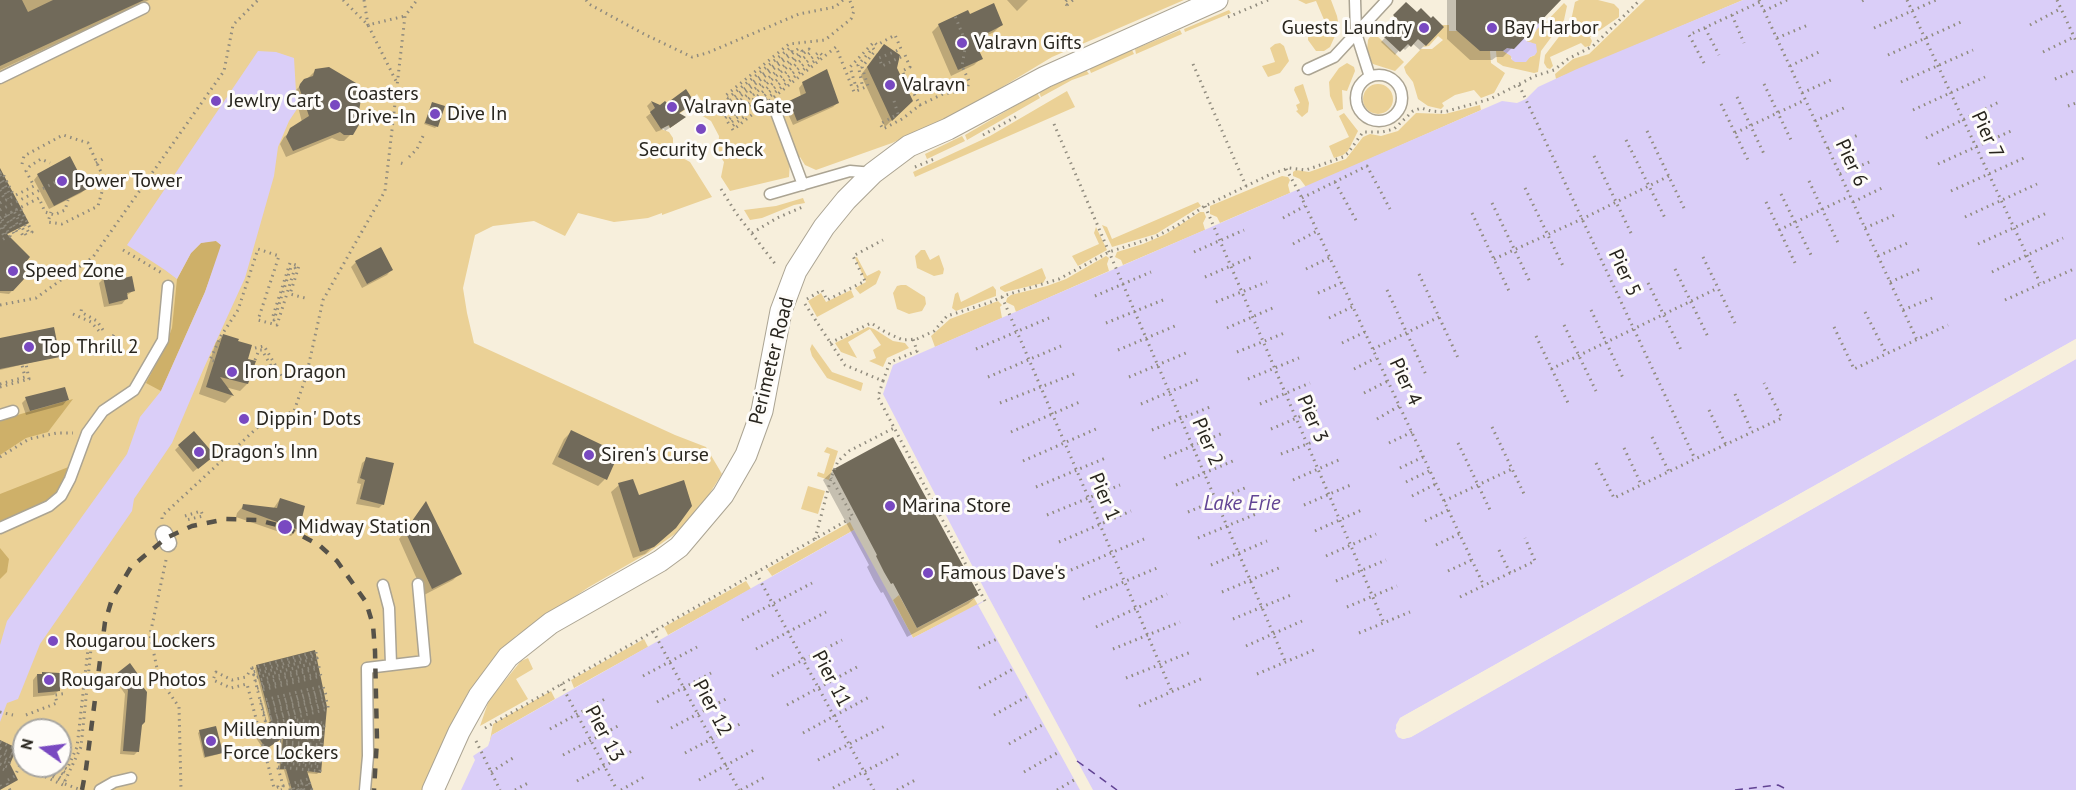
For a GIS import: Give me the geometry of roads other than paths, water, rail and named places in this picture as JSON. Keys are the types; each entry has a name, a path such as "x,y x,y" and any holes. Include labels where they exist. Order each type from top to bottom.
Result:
{"street":[{"name":"Perimeter Road","path":"433,790 459,732 479,696 508,657 551,622 660,561 679,547 723,495 746,455 762,411 781,311 797,293 796,271 824,227 846,200 873,173 909,146 948,129 1045,77 1221,9"}],"lane":[{"path":"1355,0 1356,33 1370,76"},
{"path":"1308,69 1334,57 1387,0"},
{"path":"0,78 144,8"},
{"path":"1370,76 1387,76 1394,80 1402,95 1397,111 1383,121 1367,118 1356,105 1355,96 1358,88 1370,76"},
{"path":"777,115 803,185"},
{"path":"770,194 850,171 873,173"},
{"path":"0,528 49,506 61,496 70,479 87,433 103,411 134,390 163,340 168,286"},
{"path":"0,415 13,411"},
{"path":"365,790 368,756 367,668 425,661 418,584"},
{"path":"383,585 388,608 391,664"},
{"path":"100,790 114,782 131,778"}],"water":[{"name":"Lake Erie","path":"1743,0 2076,0 2076,339 1400,718 1396,725 1398,737 1403,739 1411,737 2076,359 2076,790 461,790 475,760 473,756 488,746 492,735 854,530 913,638 989,598 883,394 893,365 1502,101 1517,103 1526,99 1538,87 1577,69"},
{"path":"1540,22 1541,25 1526,41 1536,44 1535,55 1526,62 1512,60 1511,56 1503,51"},
{"path":"258,51 276,52 294,58 297,109 278,147 274,176 245,278 172,443 134,499 132,511 40,644 18,699 7,703 0,722 0,645 7,621 127,454 140,417 161,391 205,292 221,245 216,241 201,243 191,253 177,279 127,245"}],"railway":[{"path":"82,790 105,622 112,599 131,567 166,538 192,526 226,519 258,520 285,527 319,545 337,561 366,602 373,625 375,651 377,740 374,790"}],"place":[{"name":"Guests Laundry","path":"1424,28"},
{"name":"Bay Harbor","path":"1492,28"},
{"name":"Valravn Gifts","path":"962,43"},
{"name":"Valravn","path":"890,85"},
{"name":"Jewlry Cart","path":"216,101"},
{"name":"Coasters Drive-In","path":"335,105"},
{"name":"Valravn Gate","path":"672,107"},
{"name":"Dive In","path":"435,114"},
{"name":"Security Check","path":"701,129"},
{"name":"Power Tower","path":"62,181"},
{"name":"Speed Zone","path":"13,271"},
{"name":"Top Thrill 2","path":"29,347"},
{"name":"Iron Dragon","path":"232,372"},
{"name":"Dippin' Dots","path":"244,419"},
{"name":"Dragon's Inn","path":"199,452"},
{"name":"Siren's Curse","path":"589,455"},
{"name":"Marina Store","path":"890,506"},
{"name":"Midway Station","path":"285,527"},
{"name":"Famous Dave's","path":"928,573"},
{"name":"Rougarou Lockers","path":"53,641"},
{"name":"Rougarou Photos","path":"49,680"},
{"name":"Millennium Force Lockers","path":"211,741"}]}
